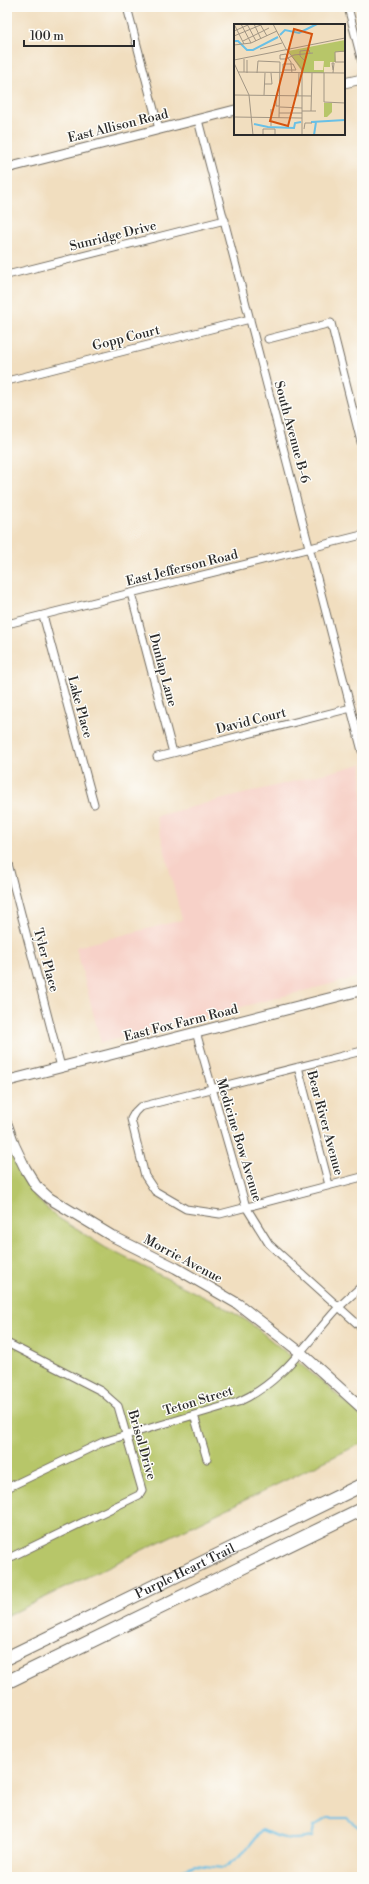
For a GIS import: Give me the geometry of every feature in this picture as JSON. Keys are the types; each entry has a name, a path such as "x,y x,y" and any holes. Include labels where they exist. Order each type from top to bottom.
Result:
{"highway":[{"name":"Purple Heart Trail","path":"7,1658 362,1485"},
{"name":"Purple Heart Trail","path":"7,1682 362,1509"}],"main road":[{"name":"East Fox Farm Road","path":"7,1081 362,990"},
{"name":"Morrie Avenue","path":"7,1125 14,1145 36,1186 49,1198 112,1236 176,1268 238,1304 300,1352 362,1408"}],"street":[{"path":"127,7 159,128"},
{"path":"348,7 362,62"},
{"path":"345,83 362,79"},
{"name":"East Allison Road","path":"7,168 159,128 234,110"},
{"name":"South Avenue B-6","path":"198,120 362,751"},
{"name":"Sunridge Drive","path":"7,275 225,220"},
{"name":"Gopp Court","path":"7,381 250,319"},
{"path":"268,339 331,323 362,446"},
{"name":"East Jefferson Road","path":"7,624 362,536"},
{"name":"Dunlap Lane","path":"131,593 173,753"},
{"name":"Lake Place","path":"43,615 94,804"},
{"name":"David Court","path":"157,757 350,708"},
{"name":"Tyler Place","path":"7,860 61,1067"},
{"name":"Medicine Bow Avenue","path":"196,1032 246,1207 269,1244 362,1328"},
{"path":"362,1050 140,1107 131,1119 145,1176 154,1191 186,1209 220,1214 362,1177"},
{"name":"Bear River Avenue","path":"298,1067 329,1185"},
{"name":"Teton Street","path":"7,1488 91,1447 250,1397 278,1377 338,1307 362,1286"},
{"name":"Brisol Drive","path":"7,1343 109,1396 118,1406 142,1486 142,1493 7,1559"},
{"path":"194,1415 207,1459"}],"shaded area":[{"path":"362,764 362,976 101,1043 76,947 182,920 156,816"}],"green space":[{"path":"7,1148 22,1177 36,1198 57,1217 106,1248 222,1306 249,1322 327,1386 362,1417 362,1443 7,1616"}],"waterway":[{"path":"181,1877 179,1871 195,1865 224,1868 244,1852 262,1830 292,1839 312,1837 314,1826 327,1818 347,1818 362,1830"}]}
